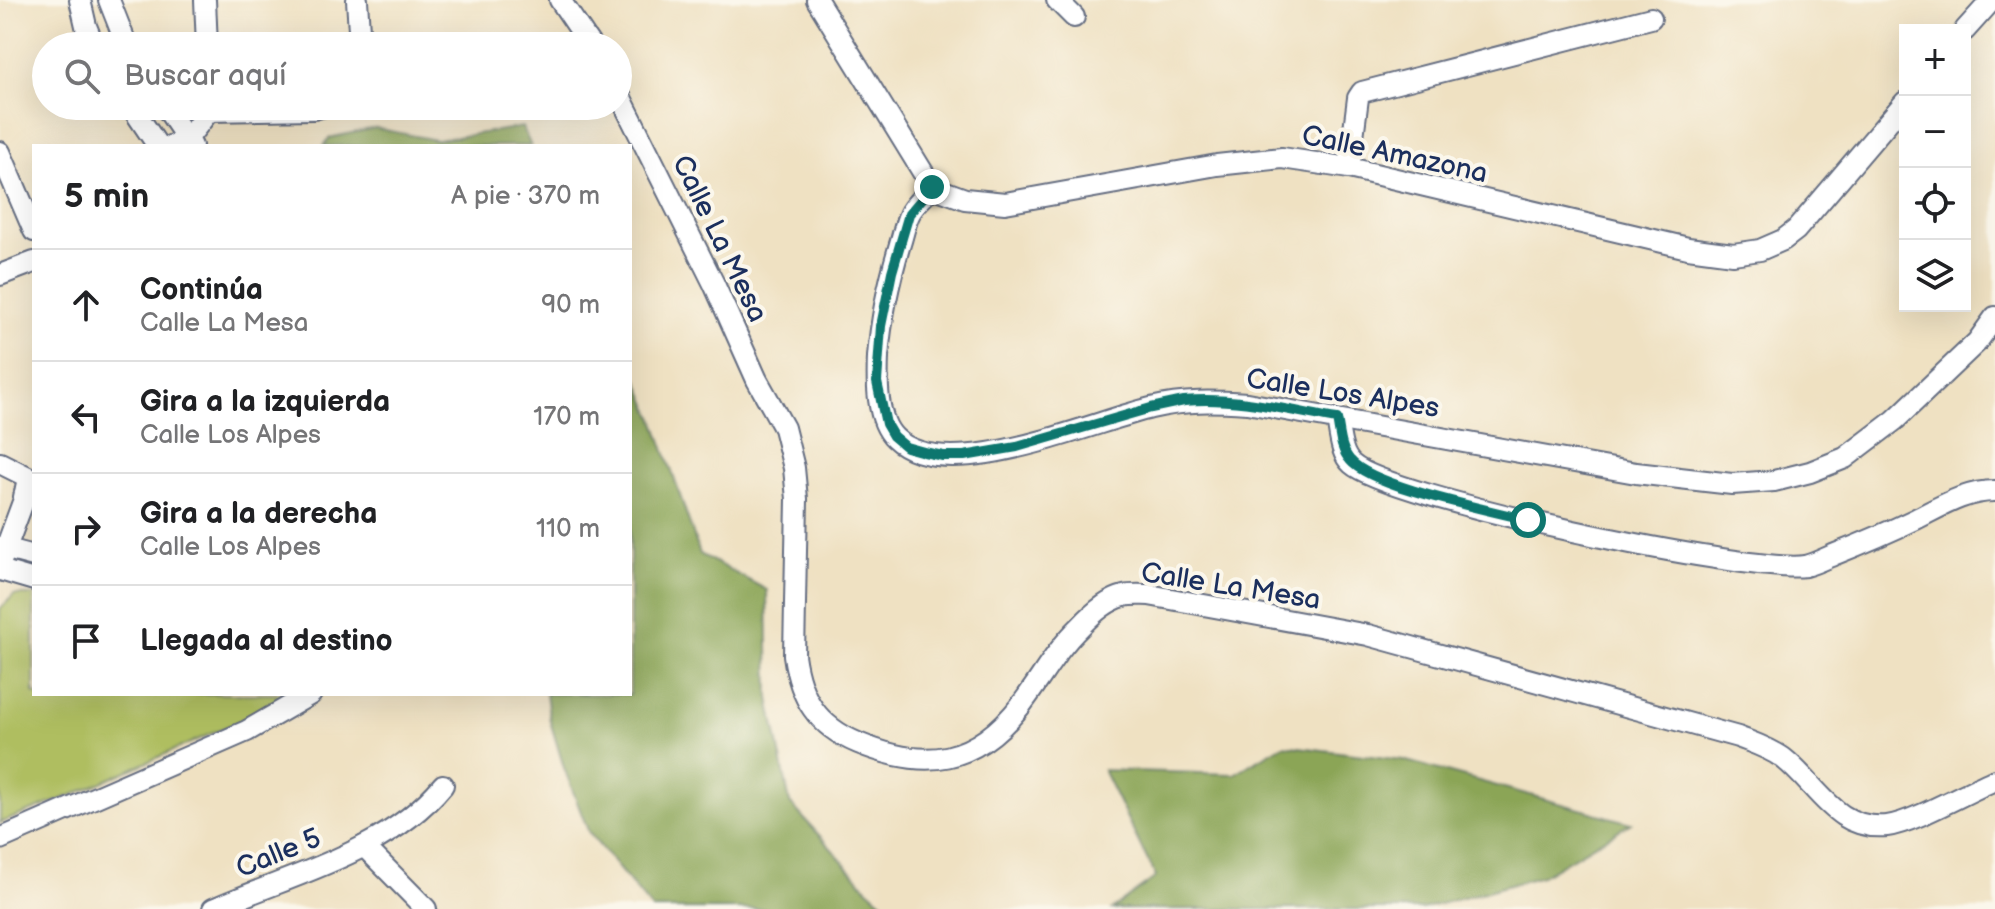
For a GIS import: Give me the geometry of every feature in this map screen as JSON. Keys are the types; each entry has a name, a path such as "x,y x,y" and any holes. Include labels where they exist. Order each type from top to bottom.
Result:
{"street":[{"path":"80,0 90,32"},
{"path":"109,0 122,32"},
{"path":"205,0 206,32"},
{"path":"357,0 359,32"},
{"path":"560,0 582,32"},
{"path":"817,0 932,187"},
{"path":"1057,0 1074,17"},
{"path":"1970,24 1992,0"},
{"path":"1349,168 1358,98 1362,92 1651,18"},
{"name":"Calle Amazona","path":"932,187 965,199 1005,203 1253,160 1282,158 1349,168 1632,236 1733,254 1760,250 1783,240 1796,230 1899,109"},
{"path":"140,120 157,144"},
{"path":"172,120 183,144 200,120"},
{"name":"Calle La Mesa","path":"632,120 714,284 757,380 784,428 794,468 797,499 794,655 797,675 807,701 823,723 847,738 888,754 918,759 938,760 968,749 995,735 1055,655 1090,616 1124,596 1149,595 1368,635 1738,737 1769,749 1785,760 1836,812 1869,825 1889,826 1995,780"},
{"path":"0,152 32,226"},
{"name":"Calle Los Alpes","path":"932,187 909,214 892,272 881,326 877,382 883,411 893,436 906,447 943,456 983,454 1017,447 1151,408 1199,399 1247,403 1636,473 1732,484 1774,481 1810,472 1845,458 1895,420 1977,342 1995,317"},
{"path":"0,275 32,263"},
{"path":"1337,419 1343,451 1352,464 1386,482 1528,520 1739,563 1805,566 1856,546 1953,499 1980,491 1995,491"},
{"path":"0,463 31,479 1,557"},
{"path":"1,557 32,556"},
{"path":"1,557 32,579"},
{"path":"0,839 247,731 308,696"},
{"name":"Calle 5","path":"213,909 240,904 364,846 428,803 443,785"},
{"path":"364,846 426,909"}],"green space":[{"path":"522,127 530,144 325,144 329,138 375,128 436,140"},
{"path":"632,367 654,419 700,554 767,590 769,698 790,803 866,887 891,909 652,909 589,833 550,721 546,696 632,696"},
{"path":"14,595 32,595 32,696 290,696 274,706 75,794 0,823 0,609"},
{"path":"1283,745 1403,760 1631,823 1542,876 1422,909 1112,909 1156,877 1103,770 1234,774"}],"route":[{"path":"932,187 909,214 892,272 881,326 877,382 886,424 893,436 906,447 943,456 983,454 1184,401 1199,399 1247,403 1337,419 1343,451 1352,464 1386,482 1528,520"}]}
